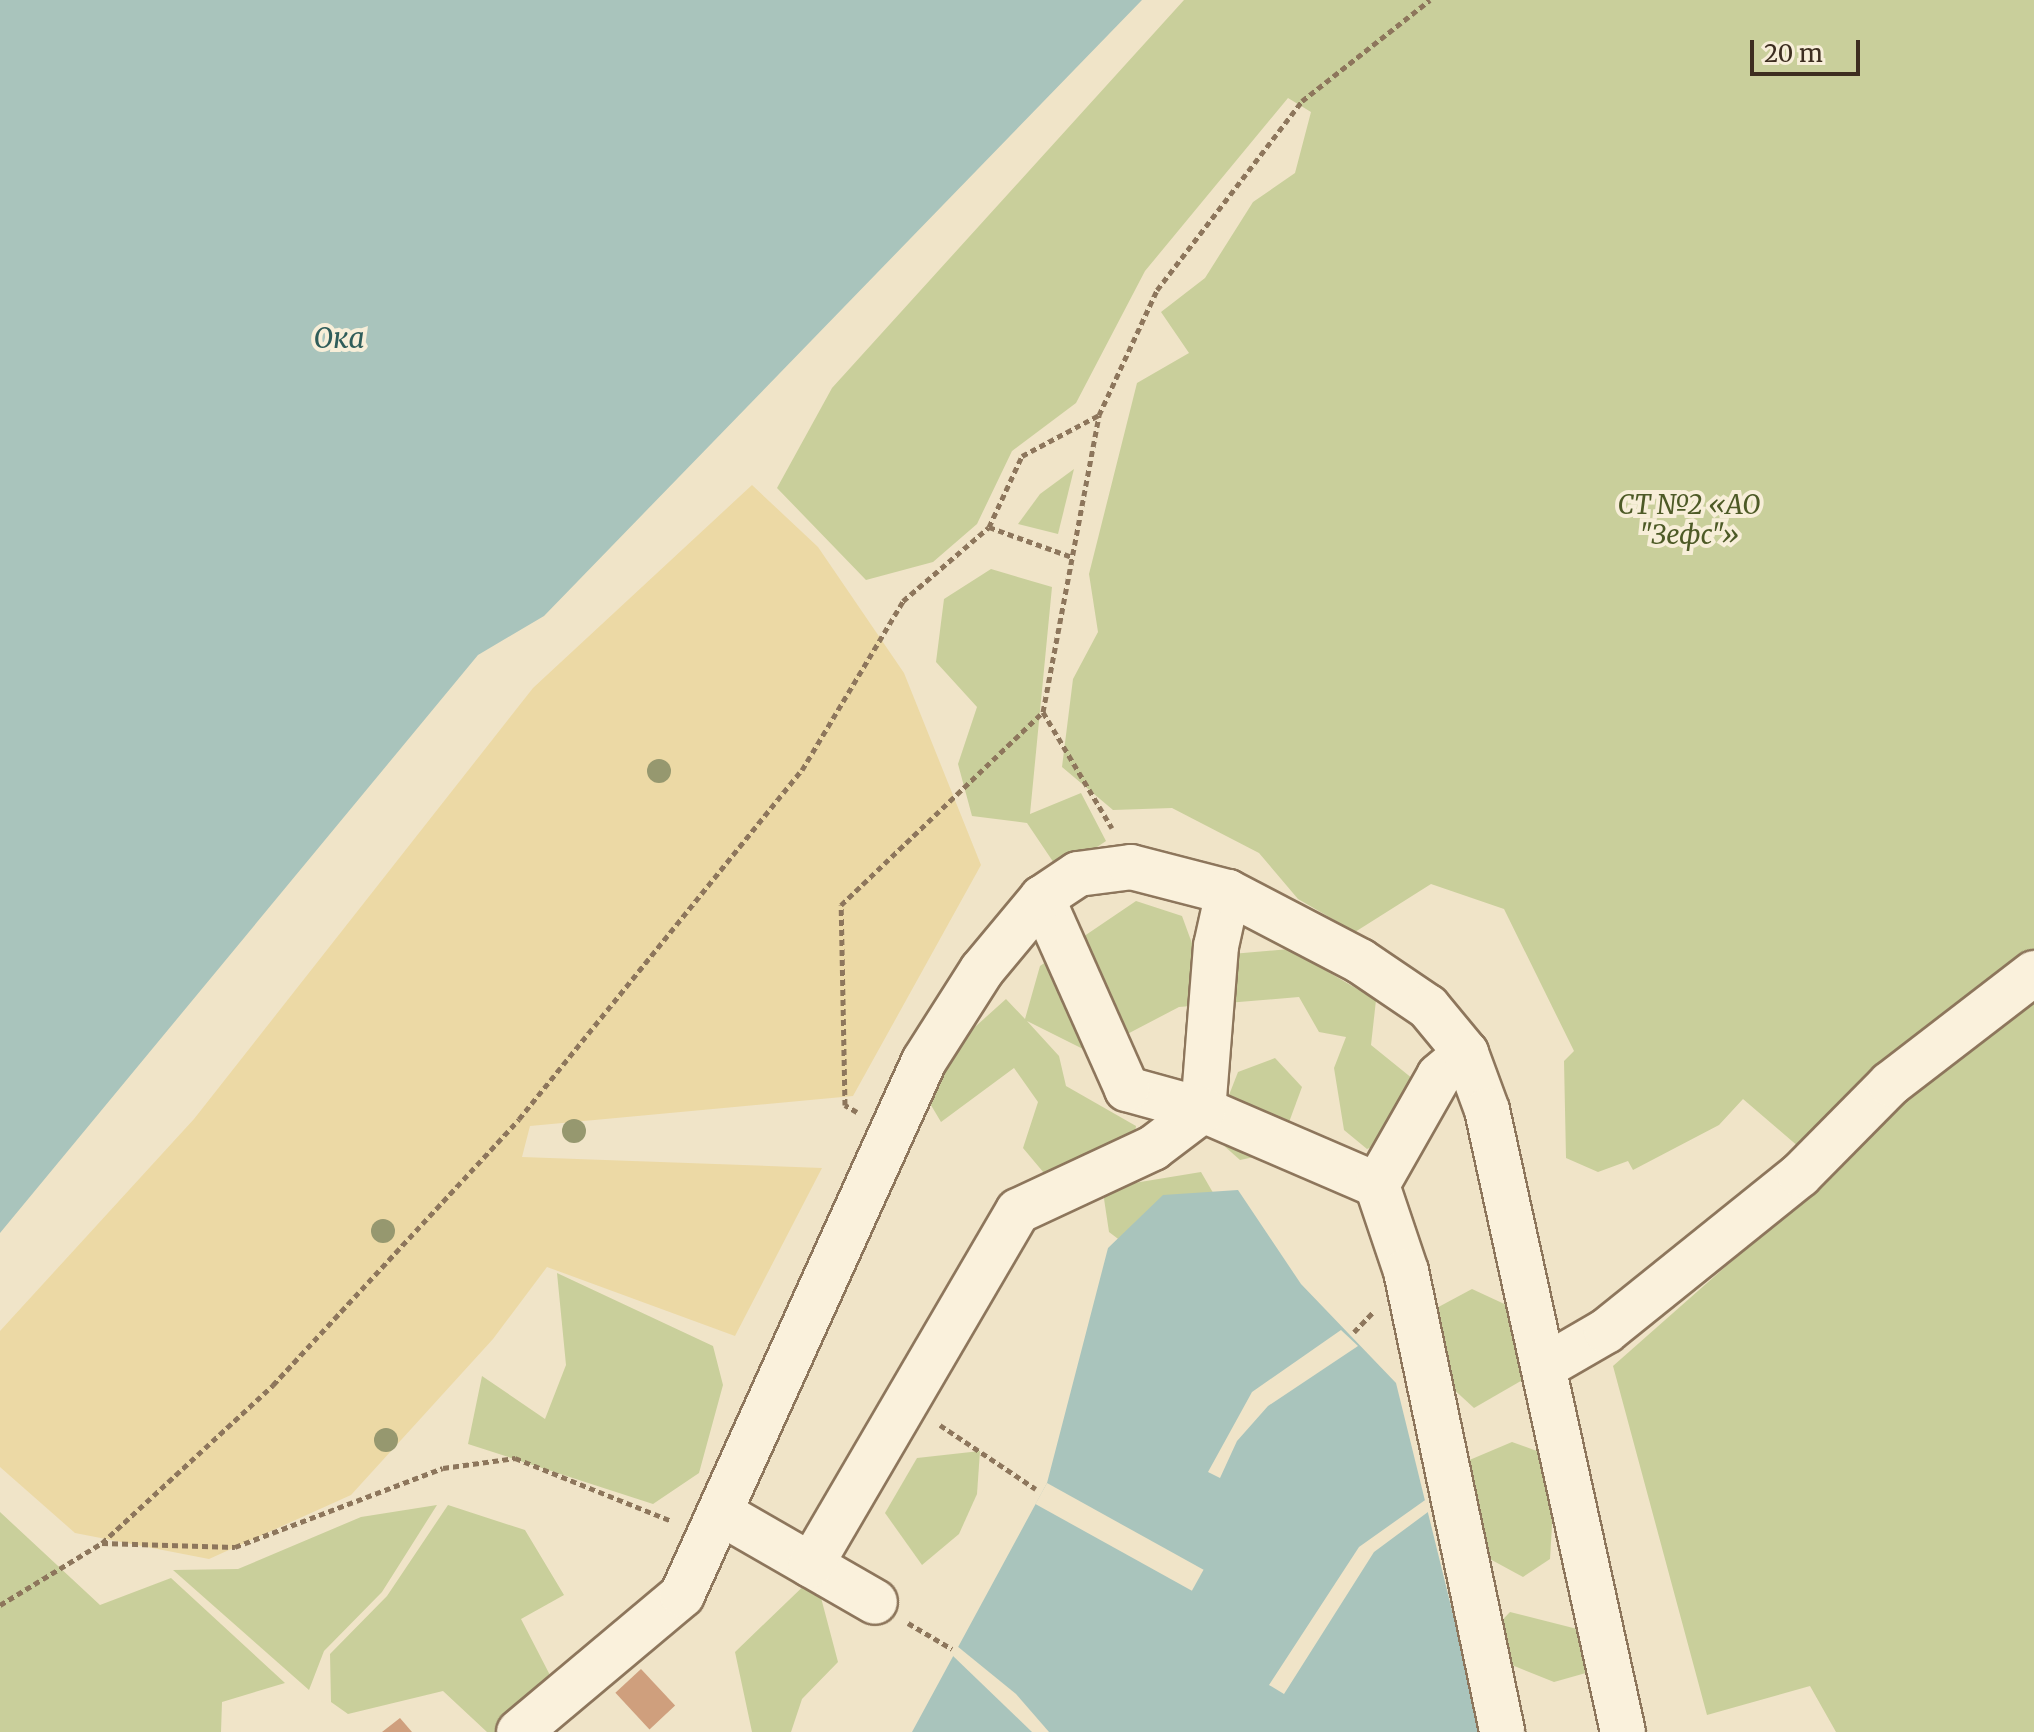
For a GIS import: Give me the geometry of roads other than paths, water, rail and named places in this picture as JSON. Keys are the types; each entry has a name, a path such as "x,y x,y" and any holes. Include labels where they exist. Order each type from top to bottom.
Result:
{"lane":[{"path":"519,1732 682,1595 719,1526 924,1061 965,996 1042,898 1078,874 1131,867 1228,892 1372,968 1428,1007 1466,1053 1487,1110 1623,1732"},
{"path":"811,1565 1018,1211 1153,1148 1203,1110 1216,946 1228,892"},
{"path":"1042,898 1127,1089 1203,1110 1377,1185"},
{"path":"1544,1367 1606,1331 1691,1263 1800,1175 1890,1084 2034,973"},
{"path":"1466,1053 1439,1076 1377,1185 1409,1286 1502,1732"},
{"path":"719,1526 811,1565 875,1602"}],"water":[{"name":"Ока","path":"0,0 1142,0 544,616 478,655 0,1233"},
{"path":"1238,1190 1301,1284 1396,1383 1482,1732 912,1732 1047,1483 1108,1248 1163,1195"}],"park label":[{"name":"СТ №2 «АО \"Зефс\"»","path":"1689,520"}]}
